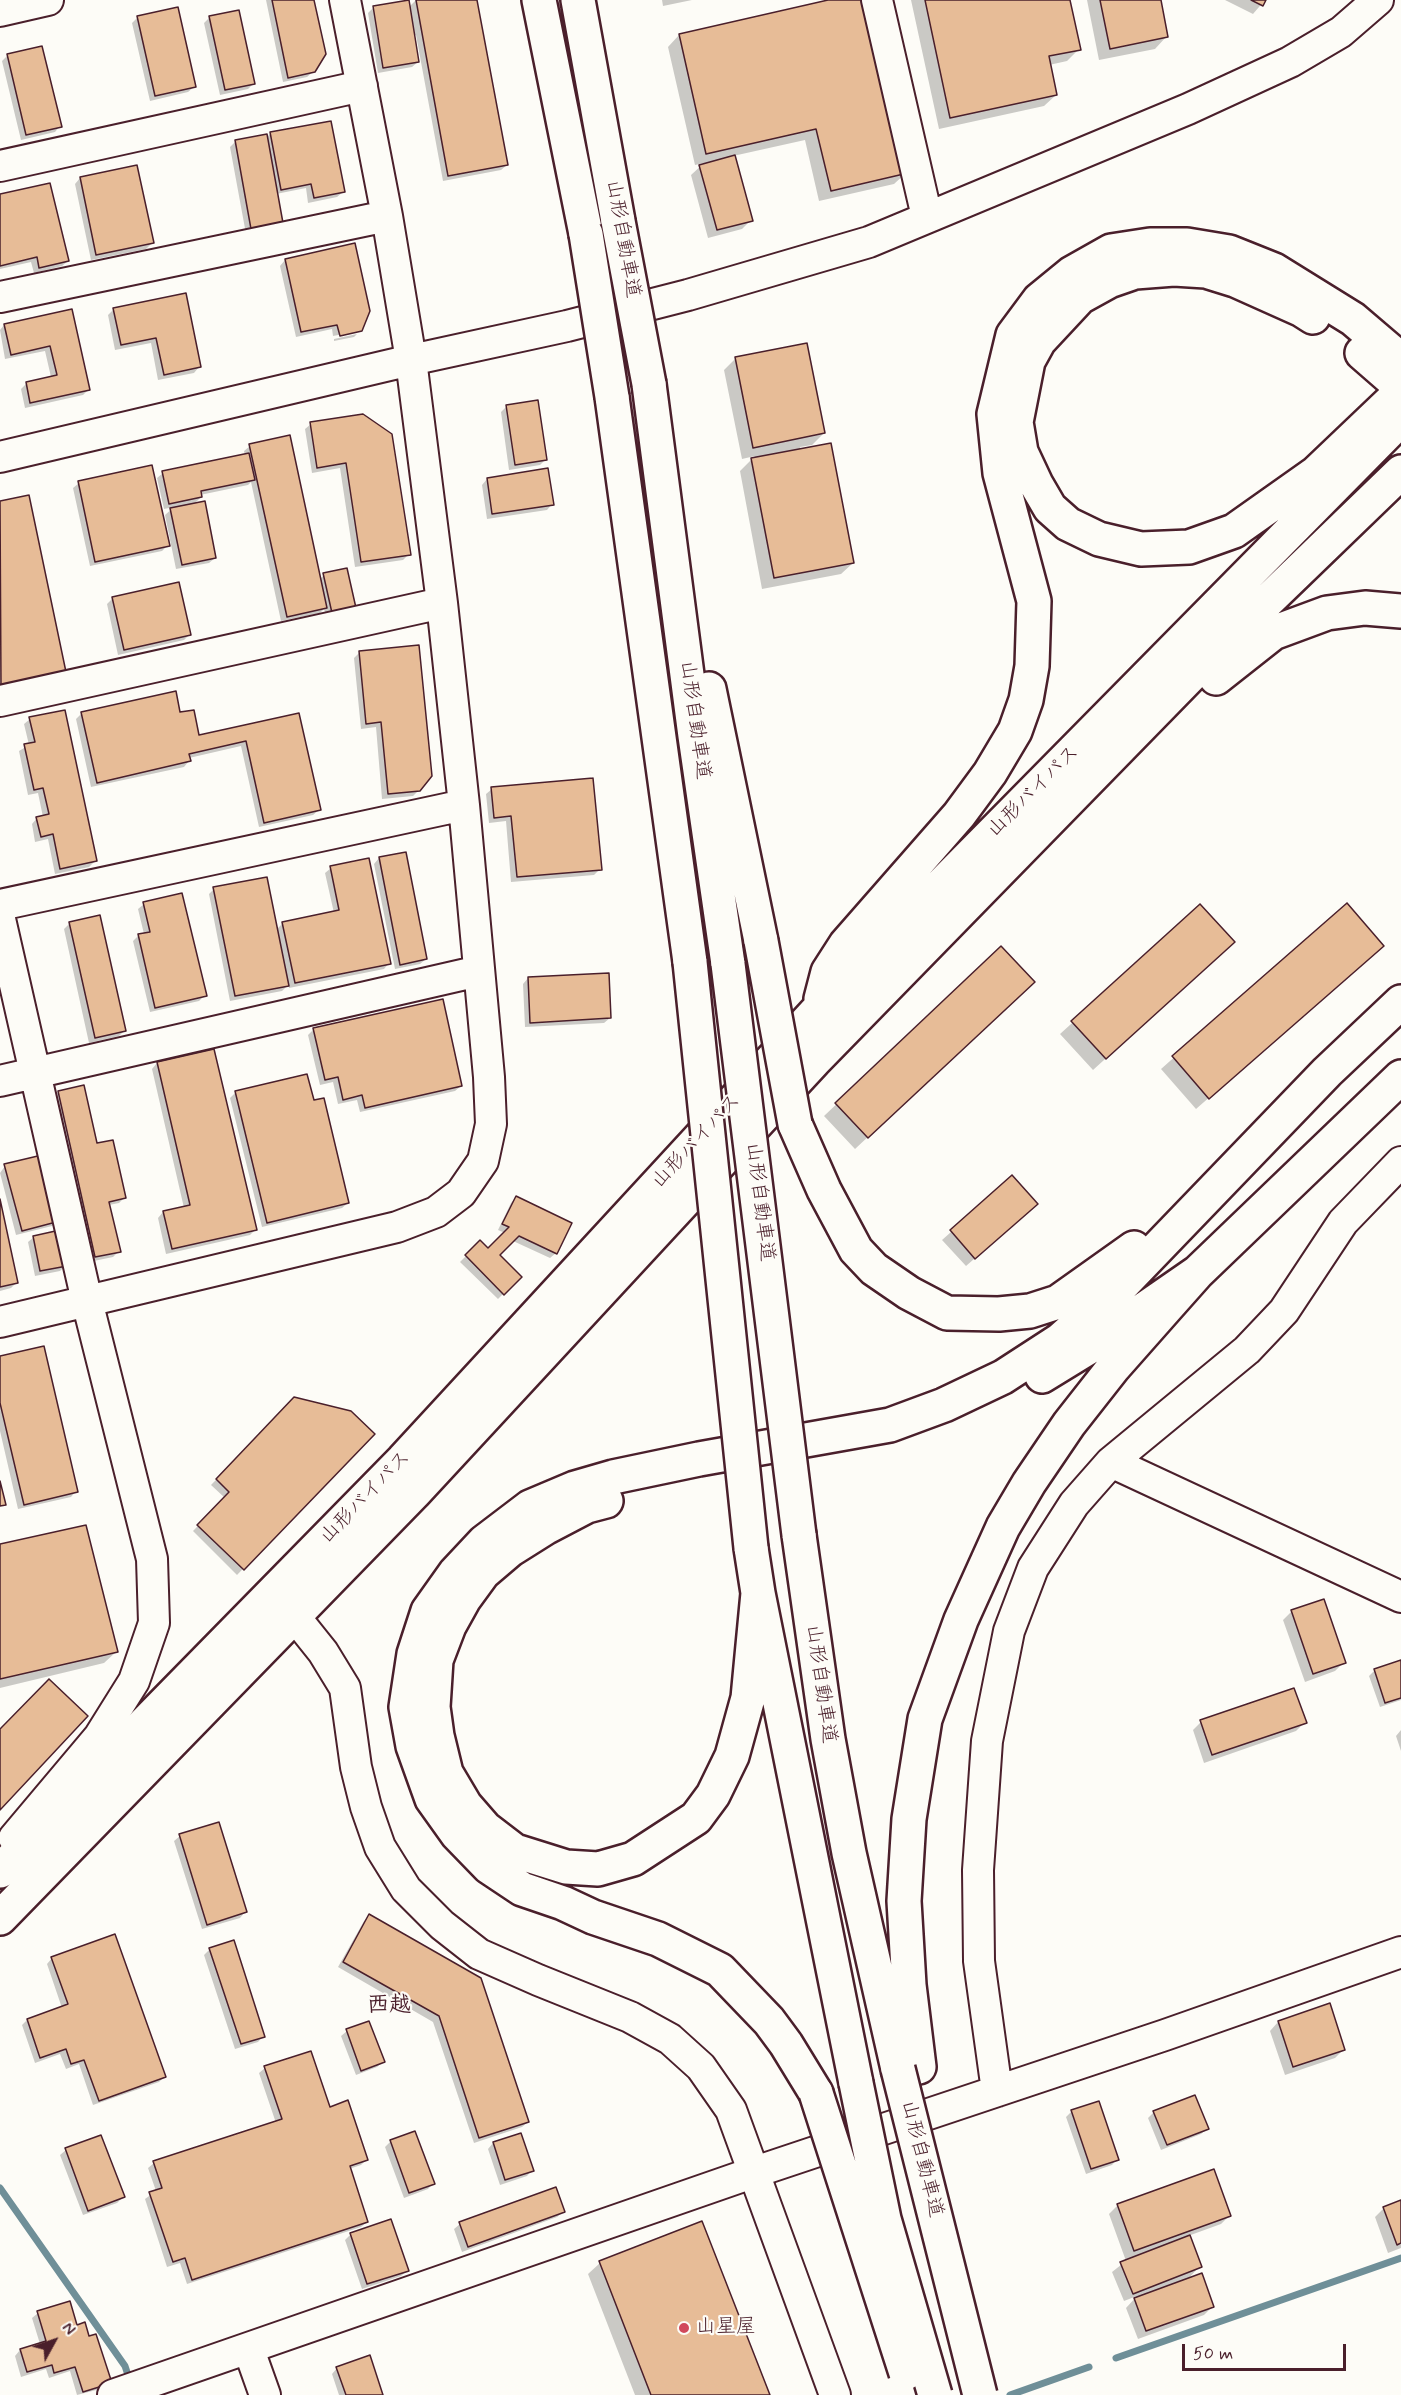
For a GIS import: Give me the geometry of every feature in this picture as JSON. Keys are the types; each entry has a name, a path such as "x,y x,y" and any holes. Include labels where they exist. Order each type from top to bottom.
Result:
{"highway":[{"name":"山形自動車道","path":"539,0 586,234 612,397 690,962 751,1548 758,1593 884,2219 935,2395"},
{"name":"山形自動車道","path":"578,0 649,384 695,736 728,964 799,1536 828,1739 849,1853 909,2068 937,2217 980,2395"},
{"path":"819,1010 828,972 846,944 959,815 990,773 1015,731 1026,700 1032,666 1034,601 1000,472 994,414 1013,334 1039,300 1072,273 1111,251 1150,245 1187,245 1229,252 1274,270 1345,326 1401,360"},
{"path":"1206,271 1236,280 1345,326 1401,389 1316,473 1234,531 1189,547 1141,549 1099,539 1068,524 1050,508 1036,484 1021,452 1016,422 1028,361 1039,341 1080,297 1109,281 1135,272 1206,271"},
{"path":"649,384 761,941 795,1124 824,1190 856,1250 874,1269 909,1293 947,1313 999,1314 1030,1311 1058,1302 1207,1196"},
{"name":"山形バイパス","path":"0,1871 403,1460 819,1010 1401,419"},
{"name":"山形バイパス","path":"0,1917 295,1617 645,1245 814,1061 1192,674 1401,472"},
{"path":"860,1016 1020,874 1206,686 1259,642 1273,633 1327,613 1365,608 1401,611"},
{"path":"913,2395 870,2269 816,2093 769,2021 720,1970 658,1939 522,1889 489,1867 457,1834 432,1798 413,1746 406,1707 414,1654 428,1611 455,1573 484,1542 530,1507 575,1488 613,1477 699,1459 890,1425 944,1406 1003,1377 1060,1340 1121,1286 1327,1072 1401,1002"},
{"path":"909,2068 909,1985 904,1902 909,1819 925,1719 941,1672 1004,1527 1029,1483 1069,1424 1113,1368 1198,1272 1401,1077"},
{"path":"758,1593 748,1698 732,1756 713,1795 696,1818 633,1859 598,1869 566,1867 515,1851 484,1828 465,1805 446,1773 437,1737 433,1707 436,1660 449,1626 464,1599 483,1573 510,1550 587,1506 636,1492 851,1453 963,1415 1024,1387 1091,1346 1198,1272"}],"street":[{"path":"0,11 48,0"},
{"path":"0,1322 397,1227 436,1212 461,1193 483,1161 491,1124 489,1077 464,805 442,603 411,360 387,216 345,0"},
{"path":"877,0 927,217"},
{"path":"0,457 411,360 567,326 688,295 869,242 1188,109 1290,62 1341,32 1378,0"},
{"path":"0,166 362,86"},
{"path":"0,297 387,216"},
{"path":"0,701 442,603"},
{"path":"0,905 464,805"},
{"path":"0,919 87,1301 152,1559 154,1623 134,1681 99,1737 0,1854"},
{"path":"0,1081 479,971"},
{"path":"997,2091 979,1961 978,1870 987,1741 1009,1631 1033,1568 1074,1504 1111,1462 1247,1350 1284,1311 1343,1222 1401,1162"},
{"path":"1111,1462 1401,1597"},
{"path":"295,1617 323,1652 345,1688 356,1767 366,1807 380,1847 406,1889 442,1925 480,1953 537,1980 630,2018 670,2039 701,2067 731,2110 752,2173 835,2395"},
{"path":"113,2395 249,2350 752,2173 1401,1952"},
{"path":"249,2350 264,2395"}],"building":[{"path":"272,0 314,0 326,54 315,72 288,78"},
{"path":"409,0 419,62 383,68 373,6"},
{"path":"416,0 477,0 508,165 448,176"},
{"path":"828,0 867,0 908,173 831,191 816,129 706,154 679,34"},
{"path":"925,0 1070,0 1081,50 1049,56 1057,95 950,118"},
{"path":"1100,0 1161,0 1168,37 1110,49"},
{"path":"1251,0 1266,0 1263,6"},
{"path":"178,7 196,87 155,96 137,16"},
{"path":"239,10 255,84 225,90 209,16"},
{"path":"42,46 62,127 26,135 7,54"},
{"path":"331,121 345,192 314,198 311,184 281,190 270,132"},
{"path":"267,134 283,223 251,229 235,140"},
{"path":"735,155 753,221 717,230 699,165"},
{"path":"137,165 154,243 96,255 80,177"},
{"path":"50,183 69,261 39,268 37,257 0,266 0,194"},
{"path":"355,243 370,311 362,331 340,336 337,325 301,332 285,259"},
{"path":"186,293 201,367 164,375 156,338 121,345 113,308"},
{"path":"72,309 90,390 30,403 26,382 57,375 50,346 11,355 4,324"},
{"path":"807,343 825,433 753,448 735,357"},
{"path":"538,400 547,460 515,465 506,405"},
{"path":"363,414 392,434 411,555 361,562 346,463 317,468 310,422"},
{"path":"290,435 327,608 287,617 249,444"},
{"path":"831,443 854,563 774,578 751,458"},
{"path":"249,453 255,480 201,491 202,497 169,504 162,471"},
{"path":"152,465 170,546 95,562 78,481"},
{"path":"548,468 554,505 492,514 487,478"},
{"path":"29,495 66,672 1,686 0,501"},
{"path":"205,501 216,558 182,565 170,508"},
{"path":"347,568 356,608 332,613 323,573"},
{"path":"179,582 191,635 124,650 112,597"},
{"path":"419,645 432,776 420,791 388,794 381,722 366,724 359,651"},
{"path":"176,691 180,712 194,710 199,735 299,713 321,810 264,823 246,741 189,754 191,761 97,783 81,712"},
{"path":"65,710 97,861 60,869 53,834 41,837 36,817 49,814 43,788 34,790 24,744 35,742 29,717"},
{"path":"593,778 602,870 517,877 511,816 494,818 491,787"},
{"path":"406,852 427,959 400,965 379,857"},
{"path":"369,858 391,964 295,983 282,922 339,910 330,866"},
{"path":"267,877 289,986 235,996 213,887"},
{"path":"182,893 207,996 155,1008 138,934 150,932 143,902"},
{"path":"1347,903 1384,946 1209,1099 1172,1056"},
{"path":"1200,904 1235,942 1106,1059 1071,1021"},
{"path":"100,915 126,1031 95,1038 69,922"},
{"path":"1001,946 1035,982 868,1138 835,1103"},
{"path":"609,973 611,1018 530,1023 528,977"},
{"path":"443,999 462,1086 365,1108 362,1095 343,1100 338,1077 325,1080 313,1028"},
{"path":"214,1049 257,1230 172,1249 163,1211 190,1205 157,1062"},
{"path":"307,1074 314,1100 324,1098 349,1203 267,1223 235,1091"},
{"path":"84,1085 97,1143 113,1140 126,1198 109,1202 121,1252 95,1257 58,1091"},
{"path":"42,1155 60,1221 22,1231 4,1164"},
{"path":"1012,1175 1038,1204 975,1259 950,1230"},
{"path":"516,1196 572,1223 557,1254 519,1236 500,1255 522,1277 504,1295 465,1255 480,1240 488,1248 509,1227 502,1224"},
{"path":"0,1199 18,1283 0,1287"},
{"path":"60,1230 67,1266 40,1271 33,1236"},
{"path":"44,1346 78,1492 24,1505 0,1403 0,1356"},
{"path":"294,1397 351,1411 375,1434 244,1570 197,1525 229,1492 216,1479"},
{"path":"0,1481 6,1505 0,1506"},
{"path":"86,1525 118,1652 0,1679 0,1544"},
{"path":"1324,1599 1346,1663 1313,1674 1291,1610"},
{"path":"1401,1660 1401,1698 1385,1703 1374,1669"},
{"path":"49,1679 88,1716 0,1810 0,1729"},
{"path":"1294,1688 1307,1723 1212,1755 1200,1720"},
{"path":"219,1822 247,1912 207,1925 179,1834"},
{"path":"369,1914 481,1978 529,2122 479,2138 439,2016 343,1962"},
{"path":"115,1934 166,2077 99,2101 84,2060 71,2064 66,2049 40,2058 27,2019 68,2004 51,1957"},
{"path":"234,1940 265,2037 241,2044 209,1948"},
{"path":"1330,2003 1345,2050 1293,2067 1278,2021"},
{"path":"369,2021 385,2062 361,2071 346,2029"},
{"path":"311,2051 330,2107 348,2100 368,2160 350,2166 368,2222 192,2280 185,2258 173,2262 149,2192 162,2188 153,2161 282,2119 264,2066"},
{"path":"1195,2095 1209,2129 1167,2145 1153,2111"},
{"path":"1099,2101 1119,2160 1091,2169 1071,2110"},
{"path":"415,2131 435,2184 409,2193 390,2140"},
{"path":"521,2133 534,2171 505,2180 493,2142"},
{"path":"101,2135 125,2197 88,2211 65,2148"},
{"path":"1214,2169 1231,2216 1134,2251 1117,2204"},
{"path":"556,2187 565,2212 468,2247 459,2222"},
{"path":"1401,2200 1401,2243 1397,2245 1383,2207"},
{"path":"391,2219 409,2271 367,2284 350,2233"},
{"name":"山星屋","path":"702,2221 770,2395 651,2395 599,2261"},
{"path":"1190,2235 1202,2267 1133,2294 1120,2262"},
{"path":"1202,2273 1214,2307 1146,2331 1134,2298"},
{"path":"70,2301 77,2325 85,2322 89,2336 96,2334 112,2383 83,2392 75,2367 54,2373 52,2365 27,2372 20,2349 46,2341 37,2311"},
{"path":"370,2355 383,2395 346,2395 336,2367"}],"waterway":[{"path":"0,2188 125,2366 130,2381"},
{"path":"1116,2358 1401,2258"},
{"path":"1010,2395 1089,2367"}],"place":[{"name":"山星屋","path":"684,2328"}],"district":[{"name":"西越","path":"389,2006"}]}
